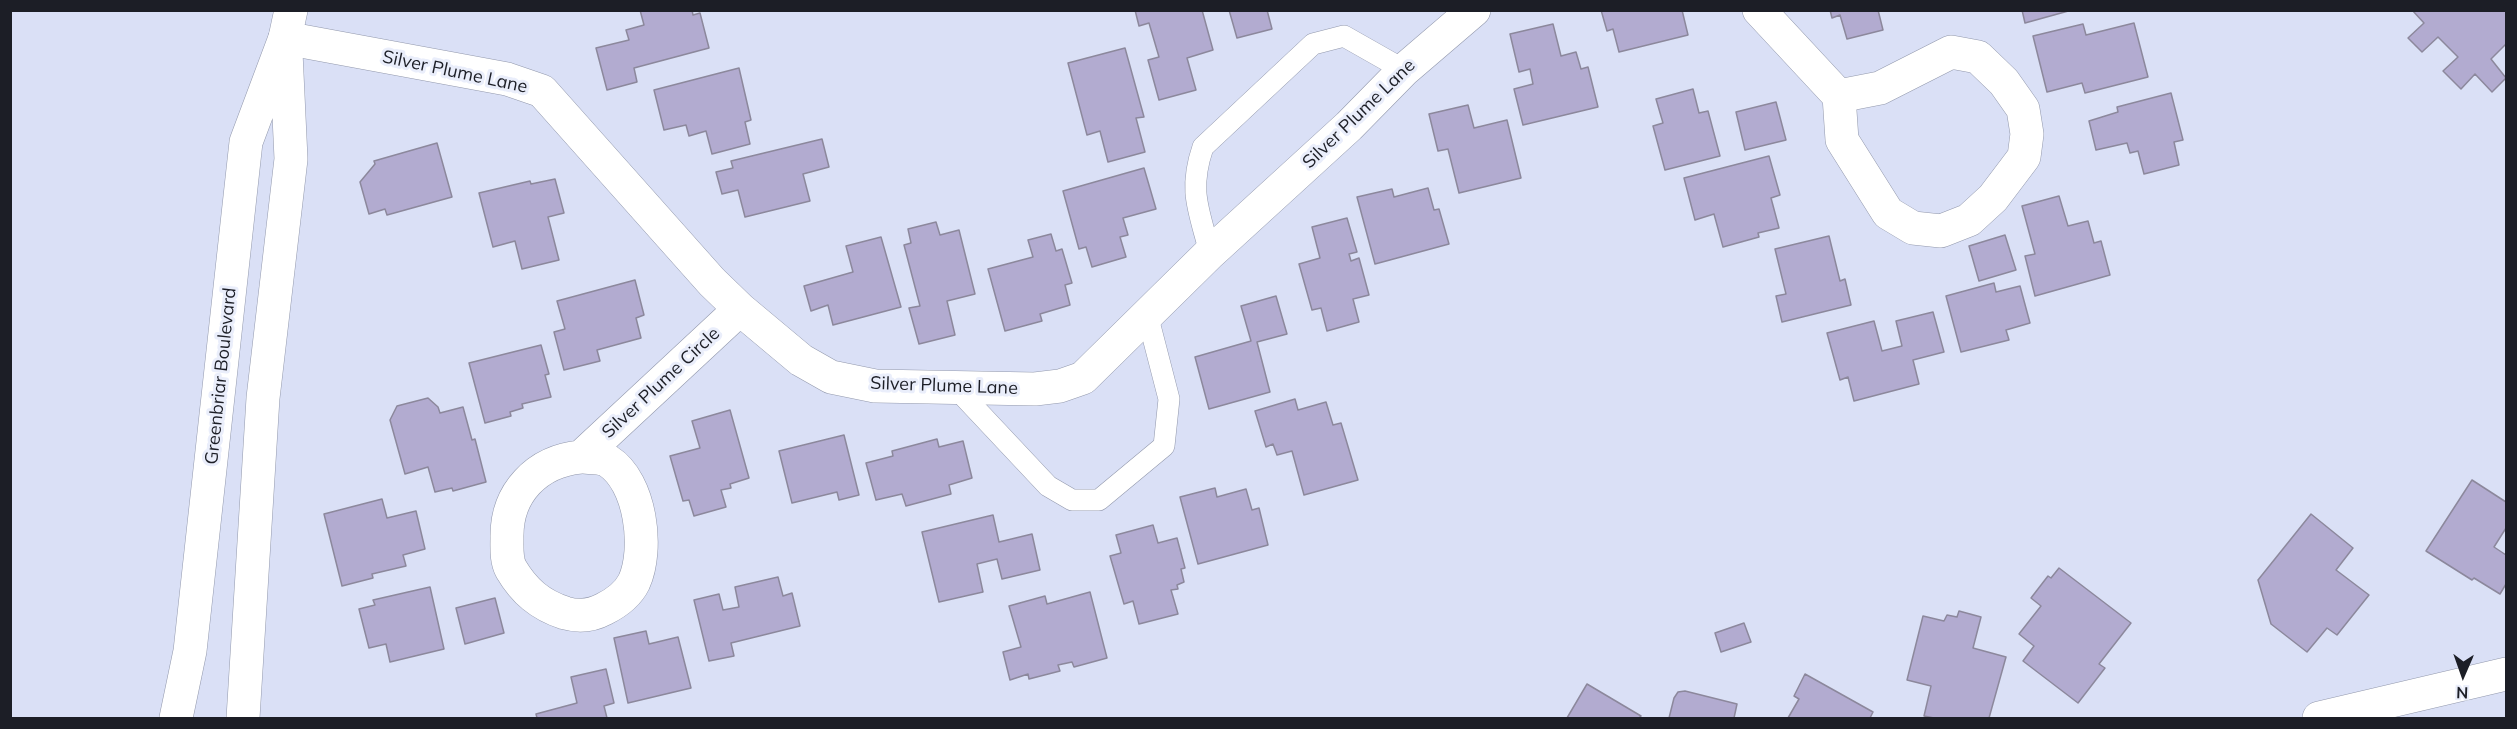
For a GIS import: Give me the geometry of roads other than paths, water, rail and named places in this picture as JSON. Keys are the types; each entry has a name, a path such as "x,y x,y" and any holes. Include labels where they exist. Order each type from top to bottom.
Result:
{"street":[{"name":"Silver Plume Lane","path":"288,24 507,79 542,90 712,282 740,309 801,360 831,377 875,386 1035,388 1060,386 1083,378 1210,253 1349,126 1404,70 1474,10"},
{"path":"1759,10 1839,96 1842,140 1888,213 1913,228 1941,231 1969,220 1993,198 2024,157 2027,134 2023,109 2004,82 1978,57 1951,52 1880,88 1839,96"},
{"path":"243,718 263,398 291,159 288,24"},
{"name":"Greenbriar Boulevard","path":"176,718 190,651 246,142 288,24"},
{"name":"Silver Plume Circle","path":"581,457 606,460 620,471 632,491 639,517 641,539 640,562 633,583 617,603 592,616 570,614 548,608 529,594 508,565 509,510 516,495 530,479 550,465 566,458 581,457 740,309"},
{"path":"2319,718 2506,674"}],"lane":[{"path":"1210,253 1194,193 1196,166 1203,147 1313,44 1344,36 1404,70"},
{"path":"955,387 1048,486 1072,500 1099,500 1164,446 1169,399 1147,314"}]}
